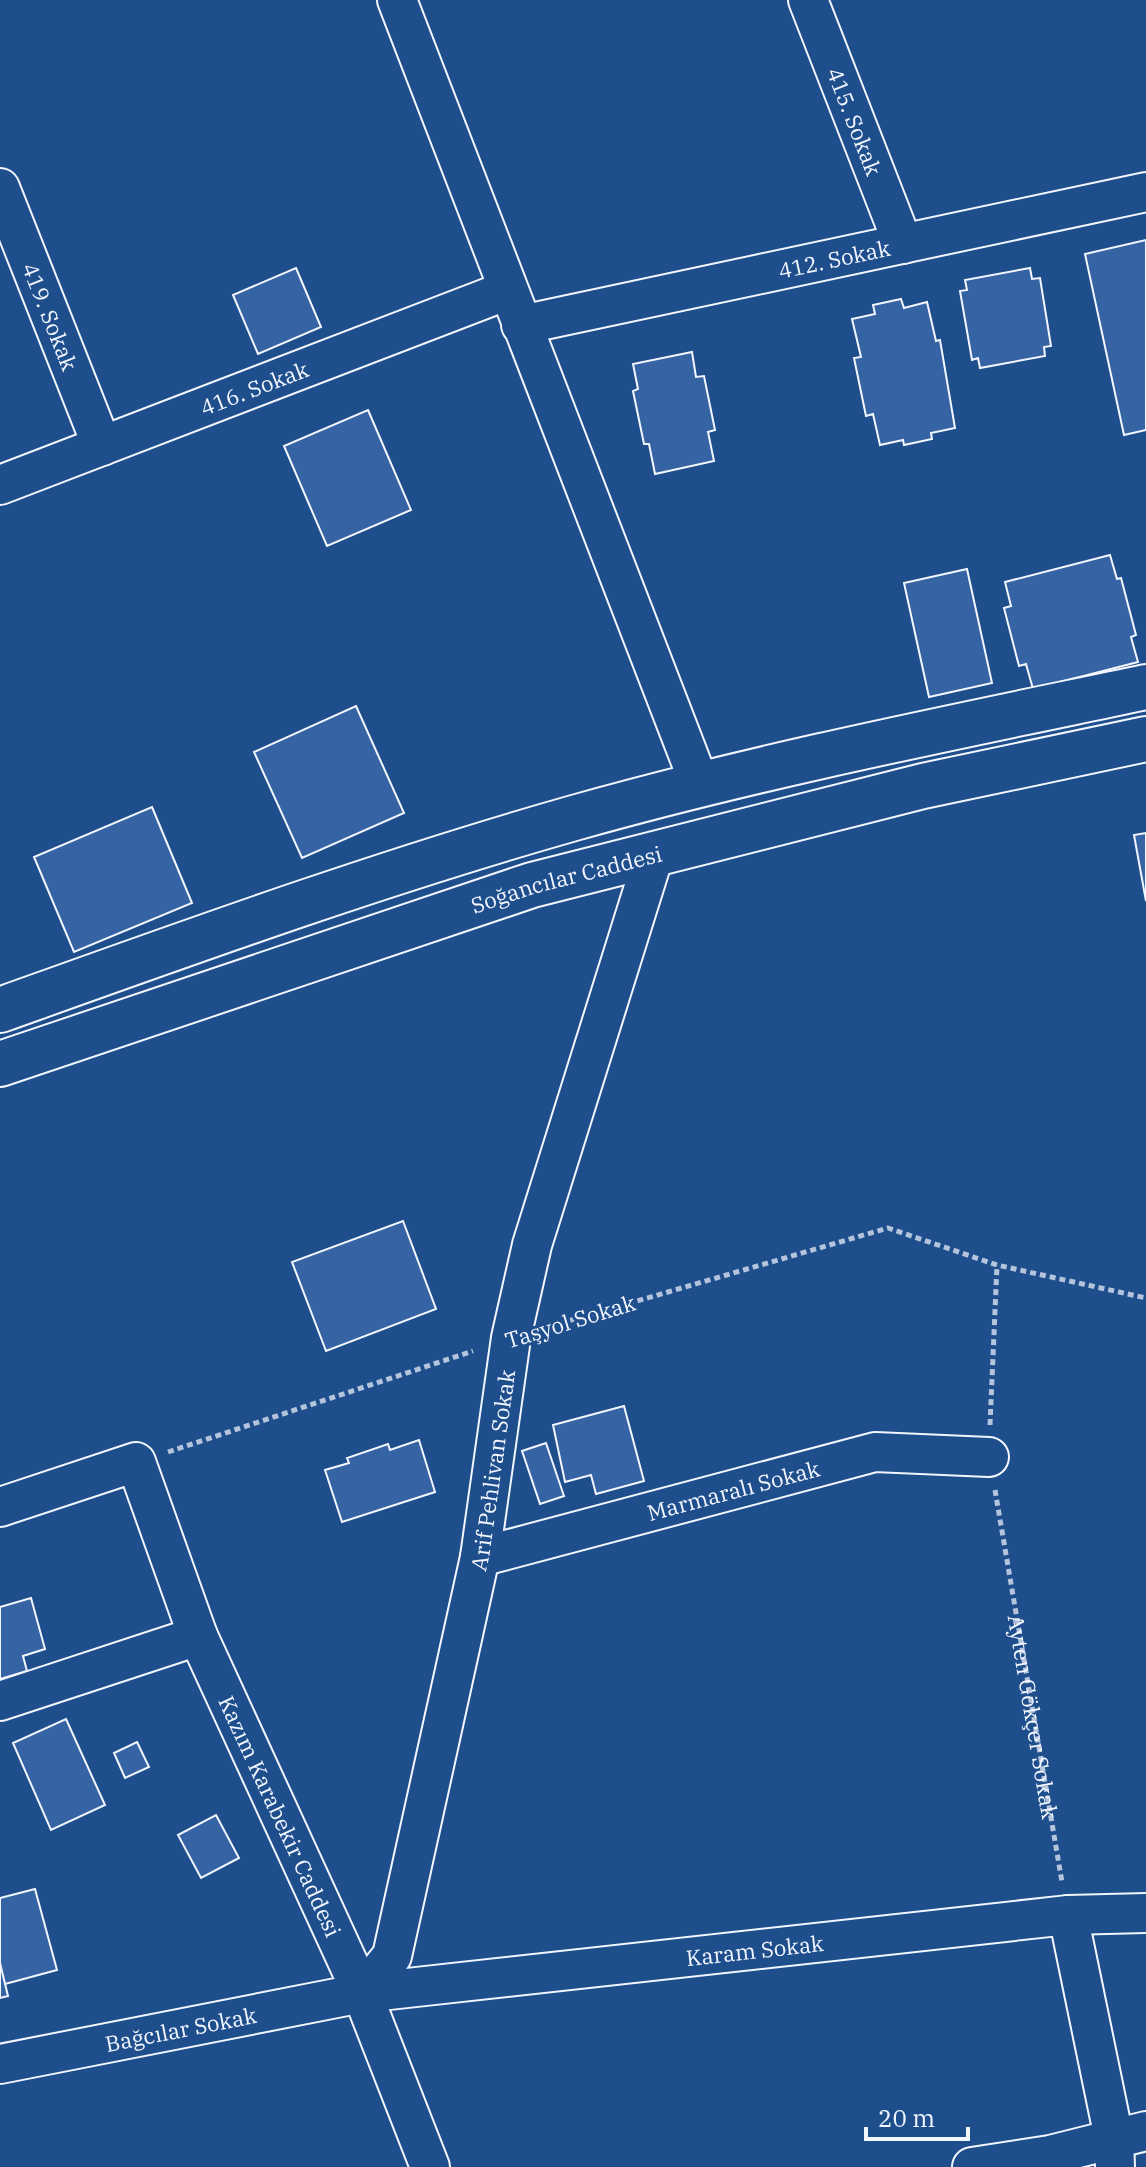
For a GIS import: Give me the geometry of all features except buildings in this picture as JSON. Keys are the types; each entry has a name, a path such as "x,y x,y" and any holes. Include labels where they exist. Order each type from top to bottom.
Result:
{"main road":[{"path":"0,1010 441,859 575,818 700,785 1146,687"},
{"name":"Soğancılar Caddesi","path":"0,1064 413,922 655,852 923,786 1146,739"}],"street":[{"path":"397,0 700,785"},
{"name":"415. Sokak","path":"808,0 903,244"},
{"name":"419. Sokak","path":"0,188 102,446"},
{"name":"412. Sokak","path":"521,325 1146,192"},
{"name":"416. Sokak","path":"0,485 508,290"},
{"name":"Arif Pehlivan Sokak","path":"362,1993 392,1956 480,1557 511,1338 532,1245 655,852"},
{"name":"Marmaralı Sokak","path":"480,1557 875,1452 989,1457"},
{"path":"0,1507 136,1462"},
{"name":"Kazım Karabekir Caddesi","path":"136,1462 198,1636 362,1993 430,2167"},
{"path":"0,1701 198,1636"},
{"name":"Karam Sokak","path":"362,1993 1068,1915 1146,1913"},
{"path":"972,2167 1125,2145 1068,1915"},
{"name":"Bağcılar Sokak","path":"0,2064 362,1993"}],"path":[{"name":"Taşyol Sokak","path":"136,1462 511,1338 888,1228 997,1265 1146,1298"},
{"name":"Ayten Gökçer Sokak","path":"997,1265 989,1457 1068,1915"}]}
